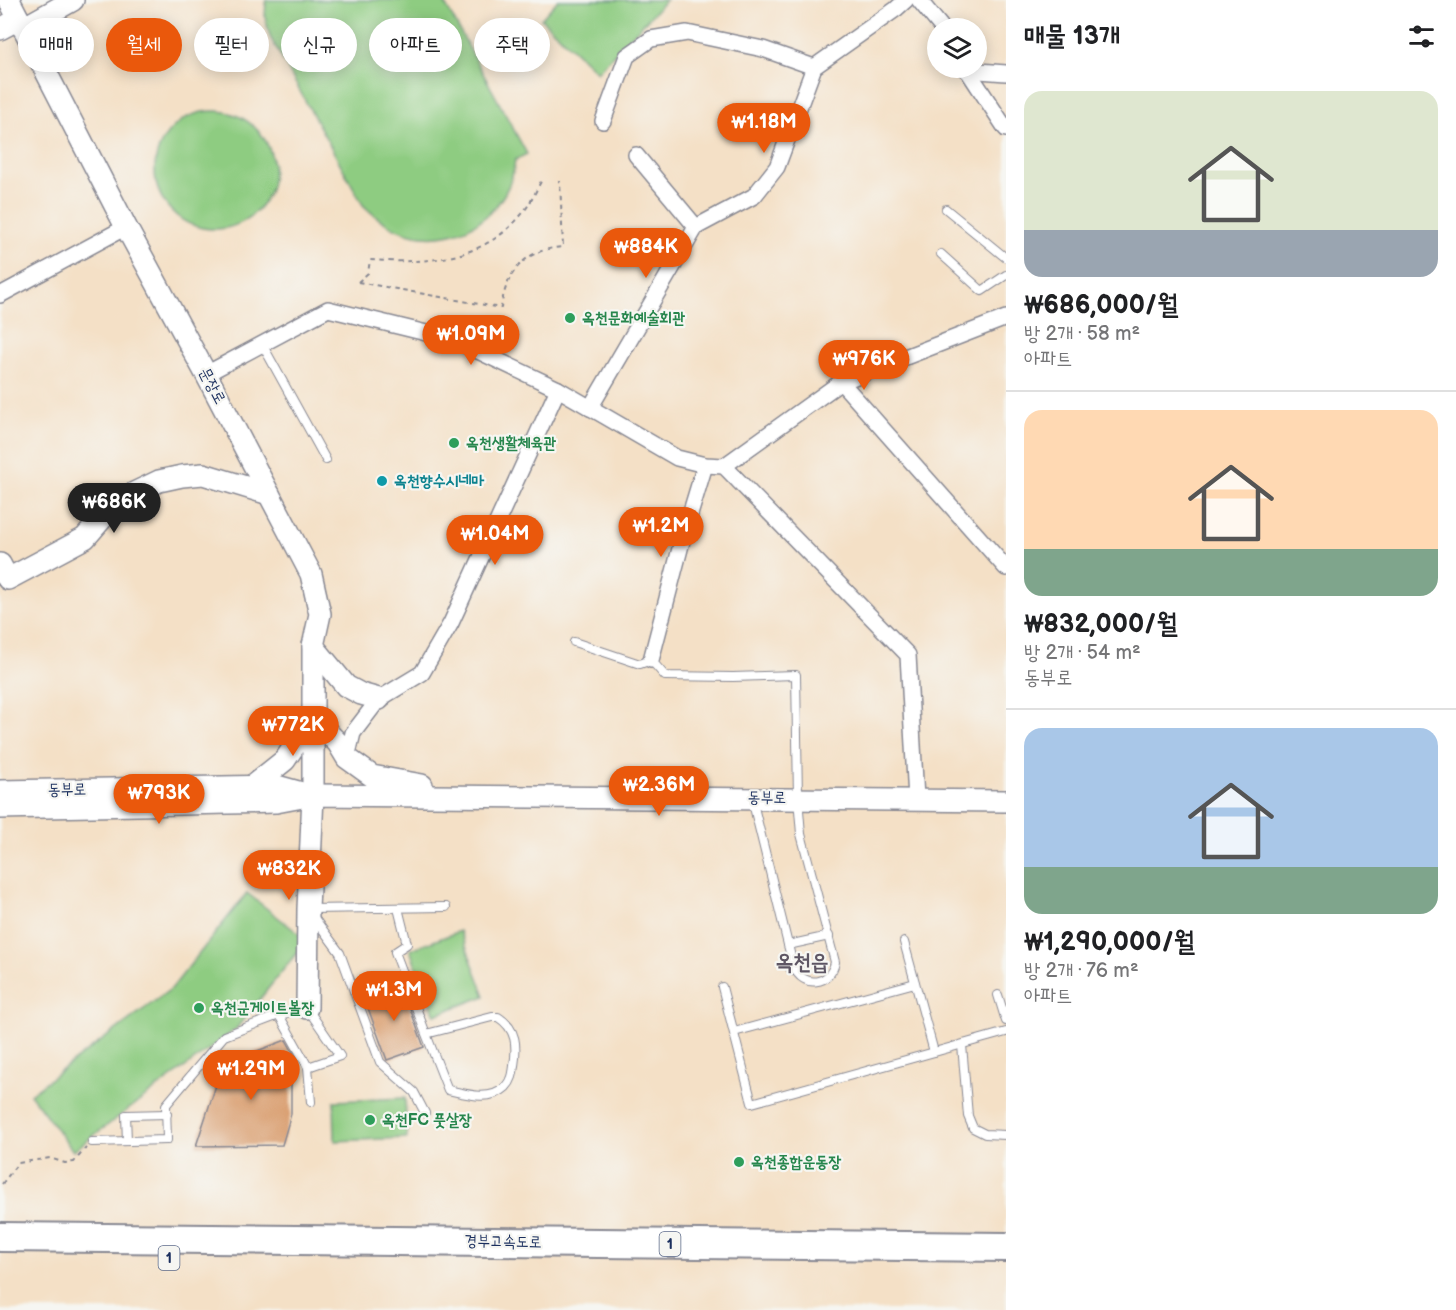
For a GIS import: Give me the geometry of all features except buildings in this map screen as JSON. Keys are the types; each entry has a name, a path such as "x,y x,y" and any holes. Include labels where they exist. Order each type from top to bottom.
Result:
{"highway":[{"name":"경부고속도로","path":"0,1237 1006,1247"},
{"name":"경부고속도로","path":"0,1256 1006,1266"}],"street":[{"name":"문장로","path":"9,0 18,18"},
{"path":"34,18 73,0"},
{"path":"590,408 696,227 754,196 777,166 814,66 906,0"},
{"path":"919,0 934,18"},
{"path":"0,29 18,25"},
{"path":"603,121 627,56 651,39 687,33 763,49 814,66"},
{"path":"987,71 1006,73"},
{"name":"문장로","path":"46,72 311,574 320,614 313,646 313,795 307,1008"},
{"path":"972,78 1006,129"},
{"path":"636,155 696,227"},
{"path":"0,295 126,227"},
{"path":"206,374 328,309 455,340 558,389 677,458 705,465 723,466 842,382 1006,318"},
{"path":"842,382 1006,568"},
{"path":"347,758 353,733 379,699 422,673 451,623 558,389"},
{"path":"651,660 682,541 705,465"},
{"path":"723,466 908,655 916,800"},
{"path":"3,575 86,538 112,507 159,481 203,474 269,494"},
{"path":"313,646 346,686 361,694 379,699"},
{"path":"251,787 285,760 313,718 338,743 347,758 372,776 396,782 434,786 439,796"},
{"name":"동부로","path":"0,791 277,786 313,795"},
{"name":"동부로","path":"0,808 276,802 313,795 1006,801"}],"lane":[{"path":"946,209 1006,258"},
{"path":"941,254 982,291 1006,275"},
{"path":"262,344 326,460"},
{"path":"574,642 640,664 651,660 665,676 796,675 798,798 801,834 835,962 828,977 820,981 809,982 798,975 794,966 751,798"},
{"path":"308,909 446,907"},
{"path":"398,908 407,944 395,952 426,1034 448,1090 479,1097 506,1088 512,1078 516,1039 512,1030 498,1017 426,1034"},
{"path":"308,909 340,953 380,1062 414,1092 425,1113"},
{"path":"788,945 829,936"},
{"path":"904,942 934,1052"},
{"path":"734,1032 915,983"},
{"path":"722,987 752,1103 1006,1032"},
{"path":"998,995 1006,1021"},
{"path":"92,1142 167,1140 166,1106 224,1036 279,1015 307,1008 340,1056 308,1067"},
{"path":"279,1015 308,1067 311,1102"},
{"path":"962,1045 968,1116 973,1128 985,1134 1006,1135"},
{"path":"127,1141 126,1115 166,1114"}],"path":[{"path":"543,178 525,210 502,234 474,251 439,260 404,262 370,260 368,273 358,282 501,308 504,289 516,269 529,256 547,248 563,247 560,181"},
{"path":"2,1184 18,1162 50,1158 65,1163 74,1162 92,1142"}],"green space":[{"path":"266,0 443,0 453,18 369,18 369,72 462,72 462,35 474,57 474,72 482,72 527,154 515,160 512,178 495,208 468,228 451,234 433,236 400,231 380,220 363,205 289,72 357,72 357,18 281,18 281,57 270,37 269,18 265,17"},
{"path":"558,0 666,0 597,72 550,28 550,18 542,18"},
{"path":"214,111 237,115 256,128 269,147 273,170 269,193 256,212 237,225 214,229 191,225 172,212 159,193 155,170 159,147 172,128 191,115"},
{"name":"옥천군게이트볼장","path":"247,893 307,940 236,1029 73,1151 30,1094 172,988"},
{"path":"460,931 485,996 435,1015 410,950"},
{"name":"옥천FC 풋살장","path":"405,1098 407,1138 335,1141 334,1101"}],"place":[{"name":"옥천문화예술회관","path":"570,318"},
{"name":"옥천생활체육관","path":"454,443"},
{"name":"옥천향수시네마","path":"382,481"},
{"name":"옥천군게이트볼장","path":"199,1008"},
{"name":"옥천FC 풋살장","path":"370,1120"},
{"name":"옥천종합운동장","path":"739,1162"}],"district":[{"name":"옥천읍","path":"802,962"}]}
